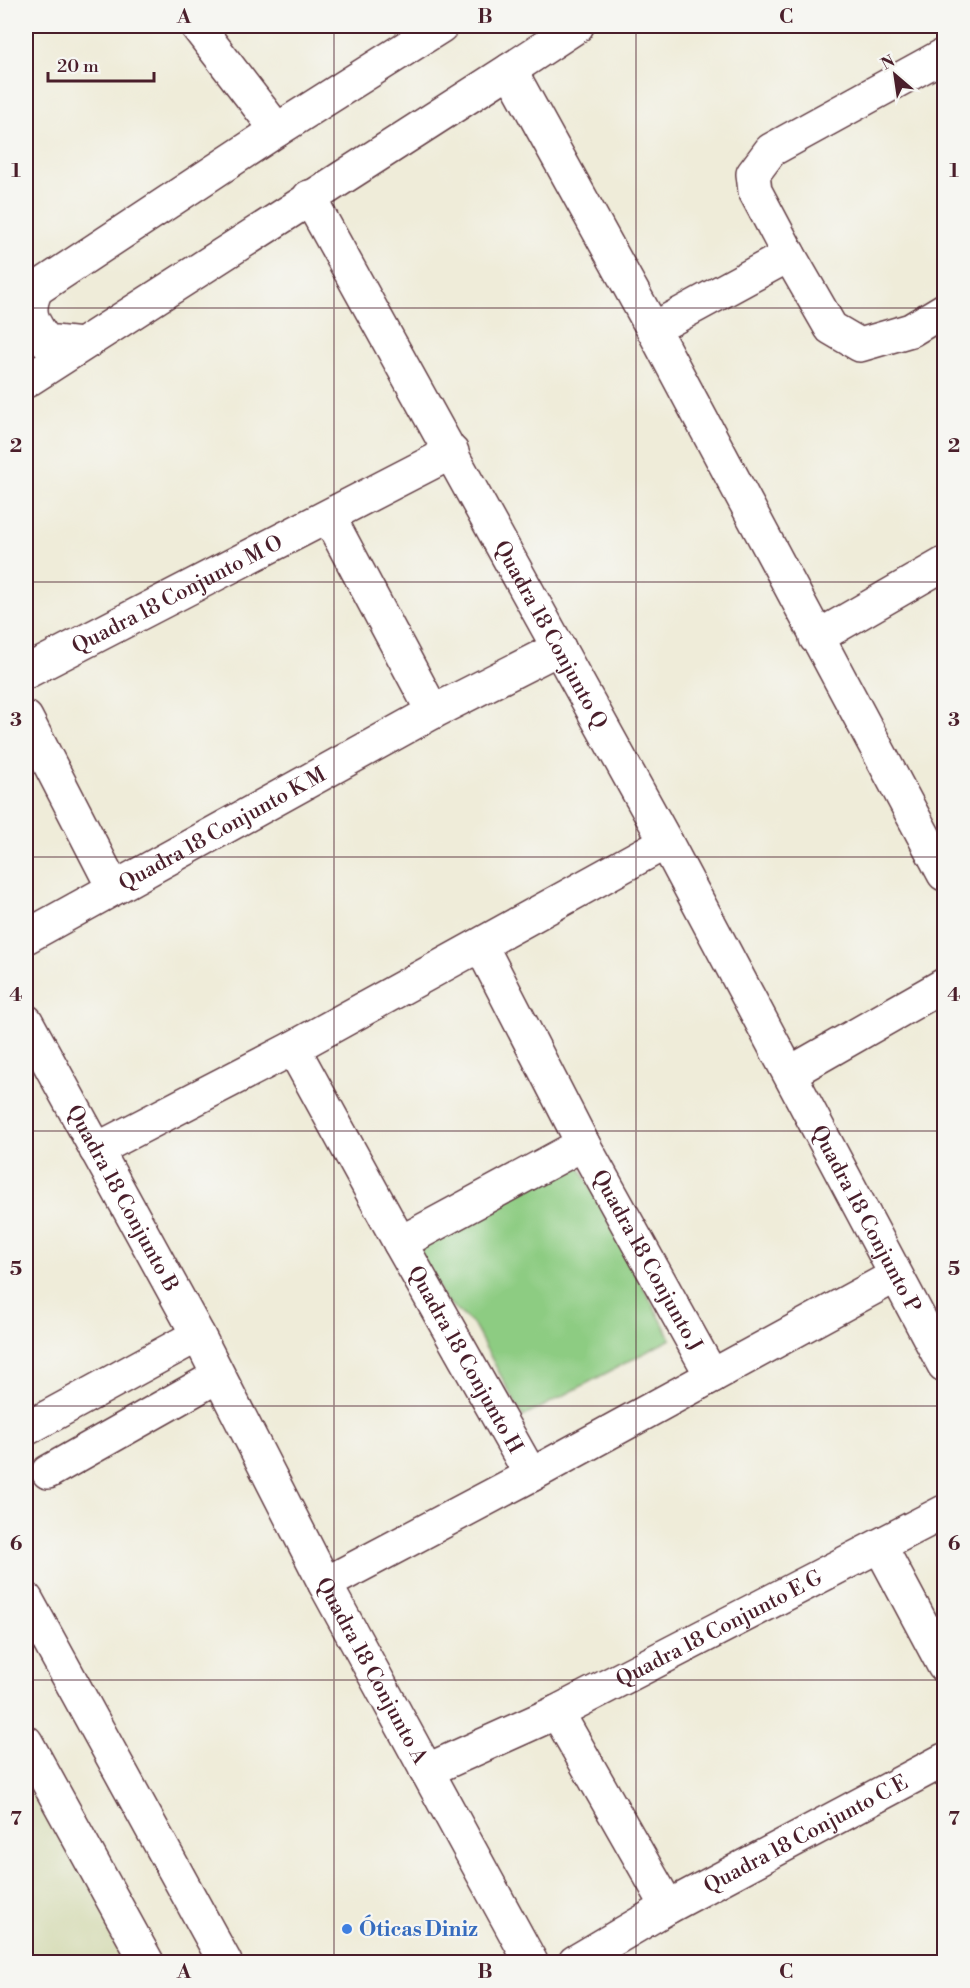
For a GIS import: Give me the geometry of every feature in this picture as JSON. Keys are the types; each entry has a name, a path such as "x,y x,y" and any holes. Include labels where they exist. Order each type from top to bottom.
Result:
{"street":[{"path":"197,26 277,130"},
{"path":"81,345 46,341 32,323 31,292 277,130 441,26"},
{"path":"26,381 577,26"},
{"path":"945,55 771,150 753,174 755,191 831,328 860,345 911,330 945,310"},
{"path":"510,70 653,330 816,638 945,874"},
{"name":"Quadra 18 Conjunto Q","path":"309,197 560,648 790,1073"},
{"path":"653,330 789,255"},
{"name":"Quadra 18 Conjunto M O","path":"26,672 452,452"},
{"path":"329,517 433,712"},
{"path":"816,638 945,564"},
{"name":"Quadra 18 Conjunto K M","path":"26,718 113,887 433,712 560,648"},
{"path":"96,1150 293,1048 666,842"},
{"path":"26,937 113,887"},
{"name":"Quadra 18 Conjunto J","path":"481,946 584,1144 712,1376"},
{"path":"790,1073 945,985"},
{"name":"Quadra 18 Conjunto B","path":"26,1021 198,1335 218,1376"},
{"name":"Quadra 18 Conjunto H","path":"293,1048 531,1474"},
{"name":"Quadra 18 Conjunto P","path":"790,1073 895,1276 945,1365"},
{"path":"400,1243 584,1144"},
{"path":"325,1584 895,1276"},
{"path":"26,1429 198,1335"},
{"path":"48,1472 218,1376"},
{"name":"Quadra 18 Conjunto A","path":"218,1376 325,1584 531,1962"},
{"name":"Quadra 18 Conjunto E G","path":"426,1771 557,1712 945,1512"},
{"path":"880,1546 945,1666"},
{"path":"26,1599 225,1962"},
{"path":"557,1712 668,1907"},
{"path":"26,1742 147,1962"},
{"name":"Quadra 18 Conjunto C E","path":"575,1962 668,1907 945,1760"}],"shaded area":[{"path":"26,1755 145,1962 26,1962"}],"green space":[{"path":"575,1158 671,1339 523,1417 473,1324 445,1300 415,1244"}],"place":[{"name":"Óticas Diniz","path":"347,1929"}]}
